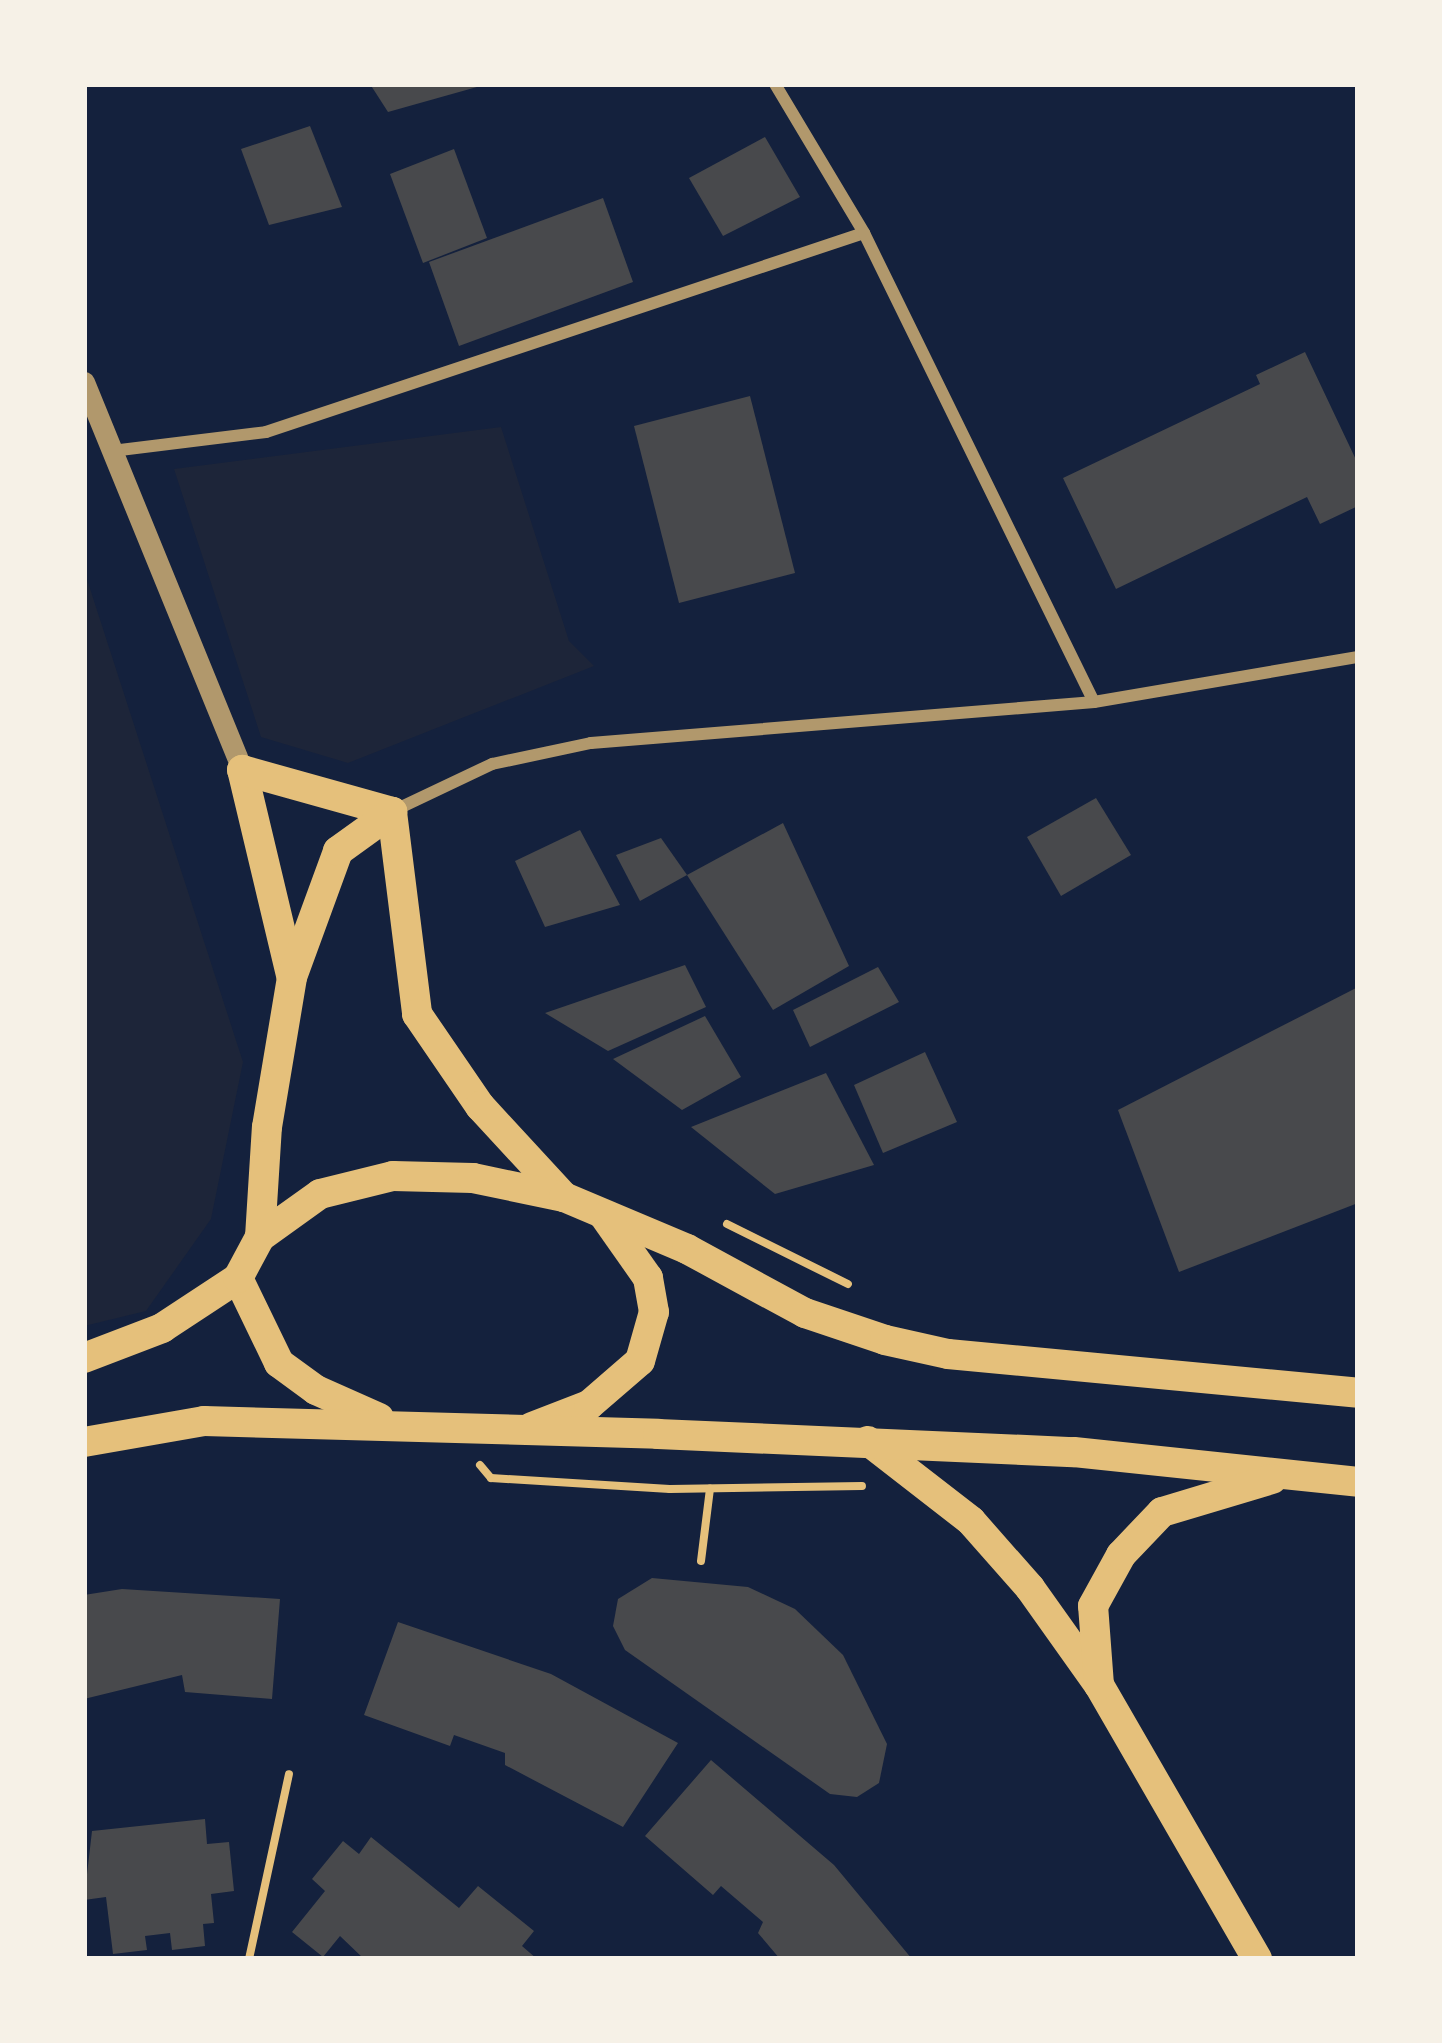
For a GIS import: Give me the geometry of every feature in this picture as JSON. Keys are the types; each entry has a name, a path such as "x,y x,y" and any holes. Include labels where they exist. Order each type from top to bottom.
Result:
{"main road":[{"path":"292,977 242,770 392,812"},
{"path":"260,1238 267,1127 292,977 338,851 392,812"},
{"path":"392,812 417,1014 480,1106 564,1197"},
{"path":"84,1358 162,1328 238,1278 260,1238 320,1194 393,1176 472,1178 564,1197 687,1249 805,1313 885,1340 948,1354 1358,1393"},
{"path":"516,1433 589,1405 640,1361 653,1312 648,1278 605,1217"},
{"path":"238,1278 280,1363 316,1390 372,1417 516,1433 868,1441 1358,1481"},
{"path":"84,1442 204,1420 448,1427"},
{"path":"868,1441 971,1521 1099,1685 1257,1959"},
{"path":"1099,1685 1093,1606 1120,1555 1162,1512 1291,1474"}],"street":[{"path":"776,84 864,233 1094,702"},
{"path":"112,452 266,432 864,233"},
{"path":"84,382 242,770"},
{"path":"392,812 492,764 591,743 1094,702 1358,657"}],"path":[{"path":"448,1427 490,1478 710,1489 862,1486"},
{"path":"700,1561 710,1489"},
{"path":"249,1959 289,1774"}],"shaded area":[{"path":"501,427 569,641 594,666 348,763 261,737 174,469"},
{"path":"84,570 243,1062 211,1219 146,1311 84,1326"}],"building":[{"path":"370,84 484,84 484,85 388,112"},
{"path":"310,126 342,207 269,225 241,149"},
{"path":"765,137 800,197 723,236 689,178"},
{"path":"454,149 487,238 423,263 390,174"},
{"path":"603,198 633,282 459,346 429,262"},
{"path":"1305,352 1358,464 1358,506 1320,524 1307,497 1116,589 1063,478 1260,384 1256,375"},
{"path":"750,396 795,573 679,603 634,426"},
{"path":"1096,798 1131,855 1061,896 1027,837"},
{"path":"783,823 849,966 773,1010 687,875"},
{"path":"580,830 620,905 545,927 515,861"},
{"path":"661,838 687,875 640,901 616,855"},
{"path":"685,965 706,1007 608,1051 545,1013"},
{"path":"878,967 899,1002 810,1047 793,1010"},
{"path":"1358,987 1358,1203 1179,1272 1118,1110"},
{"path":"705,1016 741,1077 682,1110 613,1059"},
{"path":"925,1052 957,1122 883,1153 854,1085"},
{"path":"826,1073 874,1165 775,1194 691,1127"},
{"path":"652,1578 748,1587 795,1609 843,1655 887,1744 879,1783 857,1797 830,1794 625,1650 613,1626 618,1599"},
{"path":"122,1589 280,1599 272,1699 185,1692 182,1675 84,1699 84,1595"},
{"path":"398,1622 551,1674 678,1743 623,1827 505,1765 505,1753 454,1735 450,1746 364,1715"},
{"path":"711,1760 834,1865 912,1959 780,1959 758,1933 763,1922 721,1886 713,1895 645,1836"},
{"path":"205,1819 207,1844 229,1842 234,1891 211,1894 214,1923 203,1924 205,1946 172,1950 170,1933 145,1936 147,1950 113,1954 106,1897 84,1900 92,1831"},
{"path":"371,1837 459,1908 478,1886 534,1931 522,1946 537,1959 364,1959 340,1936 323,1957 292,1932 325,1891 312,1879 343,1841 359,1854"}]}
